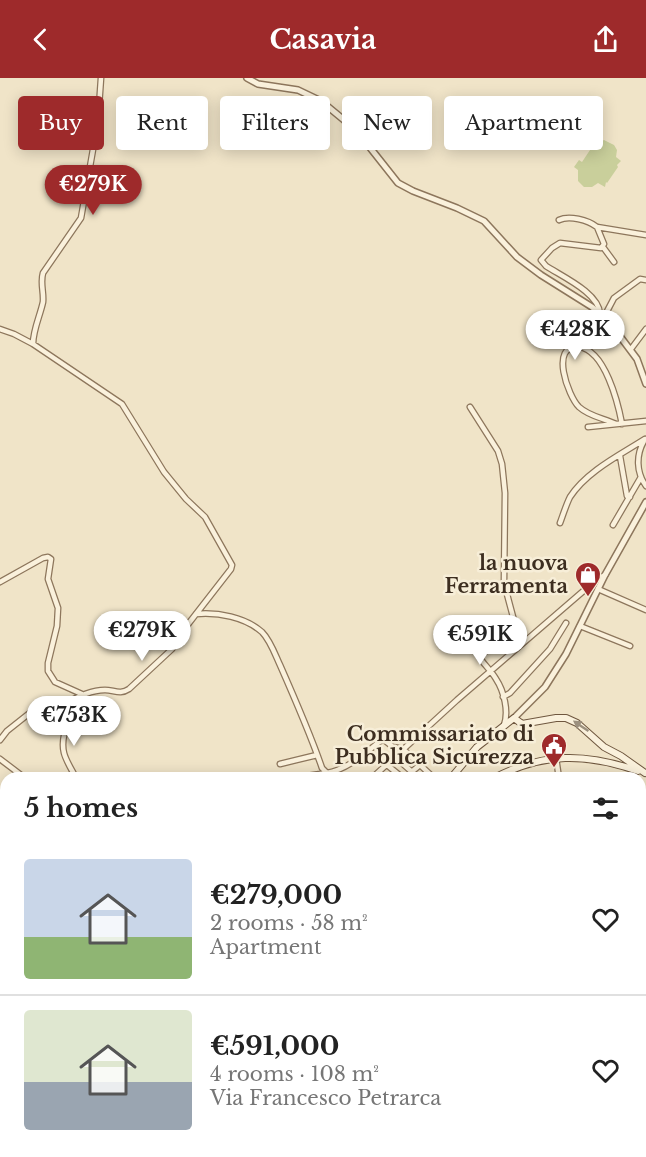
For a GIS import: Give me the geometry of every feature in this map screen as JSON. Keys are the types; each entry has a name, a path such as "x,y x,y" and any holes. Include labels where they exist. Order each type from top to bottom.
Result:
{"main road":[{"path":"456,772 477,747 514,718 522,723"},
{"path":"504,727 566,718 577,723 627,764 643,772"},
{"path":"595,758 602,754 604,747"},
{"path":"505,772 537,761 556,758 595,758 627,764"}],"street":[{"path":"33,344 33,336 43,301 41,283 43,273 58,255 81,218 98,122 101,78"},
{"path":"247,78 258,84 298,90 321,101 364,140 398,183 484,221 518,257 602,316 631,349 646,384"},
{"path":"559,220 564,218 591,223 597,227 646,235"},
{"path":"597,227 603,247 614,262"},
{"path":"602,316 600,307 592,296 546,266 541,260 560,243 603,247"},
{"path":"602,316 618,295 640,279 646,280"},
{"path":"0,329 33,344 122,404 164,472 186,499 205,517 232,565 172,649 129,689 124,692 97,691 58,707 36,708 0,740"},
{"path":"631,349 646,329"},
{"path":"579,346 586,349 603,368 615,394 619,424 590,415 573,400 562,366 564,357 573,348 579,346"},
{"path":"470,407 498,451 502,464 505,493 504,584 516,628 504,642 478,655 496,678 503,697 507,718 504,727"},
{"path":"588,427 646,421"},
{"path":"560,523 567,504 577,488 595,472 646,439"},
{"path":"646,439 639,449 638,460 641,477 646,486"},
{"path":"620,456 627,496 630,497"},
{"path":"614,525 641,477"},
{"path":"506,709 514,718 545,687 566,654 605,575 646,502"},
{"path":"0,582 43,558 51,559 48,579 58,608 57,626 48,671 55,682 84,695"},
{"path":"379,772 490,672 605,575"},
{"path":"598,589 646,610"},
{"path":"196,614 224,614 260,630 266,636 305,719 322,768 326,772"},
{"path":"503,697 546,655 566,623"},
{"path":"580,626 630,646"},
{"path":"73,772 64,753 63,743 71,717 84,695"},
{"path":"58,707 71,717"},
{"path":"332,772 353,762 383,739 393,747 403,749 428,772"},
{"path":"280,764 318,755"},
{"path":"395,757 412,772 420,765"},
{"path":"556,758 558,772"},
{"path":"0,759 17,772"},
{"path":"387,765 396,772"}],"green space":[{"path":"603,141 614,145 617,150 616,157 621,161 605,187 598,183 592,187 584,187 578,181 578,170 574,167 579,160 582,162 590,150 603,150"}],"place":[{"name":"la nuova Ferramenta","path":"588,598"},
{"name":"Commissariato di Pubblica Sicurezza","path":"554,769"}]}
